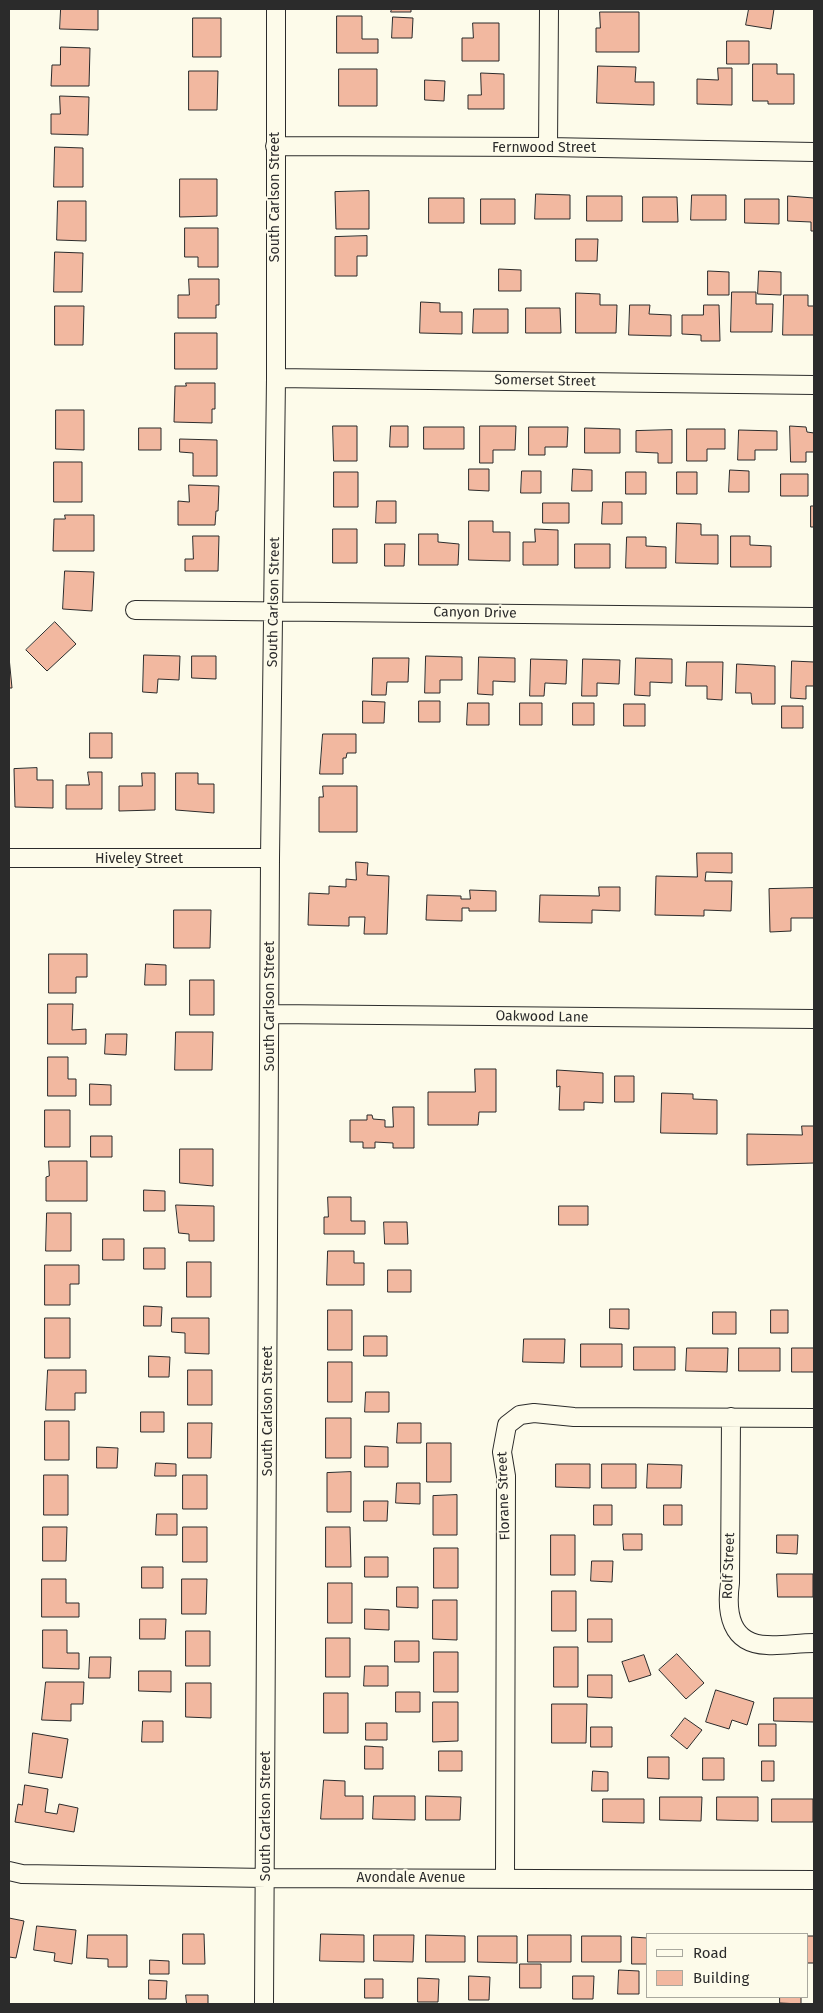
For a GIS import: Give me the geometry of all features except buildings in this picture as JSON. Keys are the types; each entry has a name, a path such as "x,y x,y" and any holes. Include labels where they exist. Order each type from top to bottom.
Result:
{"street":[{"name":"South Carlson Street","path":"264,2004 271,1014 270,858 276,378 276,9"},
{"path":"548,147 549,9"},
{"name":"Fernwood Street","path":"275,146 548,147 814,152"},
{"name":"Somerset Street","path":"276,378 814,384"},
{"name":"Canyon Drive","path":"135,610 814,617"},
{"name":"Hiveley Street","path":"9,858 270,858"},
{"name":"Oakwood Lane","path":"271,1014 814,1019"},
{"name":"Florane Street","path":"505,1878 506,1476 502,1452 507,1425 520,1415 534,1413 574,1417 814,1418"},
{"name":"Rolf Street","path":"731,1418 730,1583 727,1609 729,1618 737,1630 756,1643 766,1645 814,1643"},
{"name":"Avondale Avenue","path":"9,1871 22,1874 266,1878 814,1880"}]}
